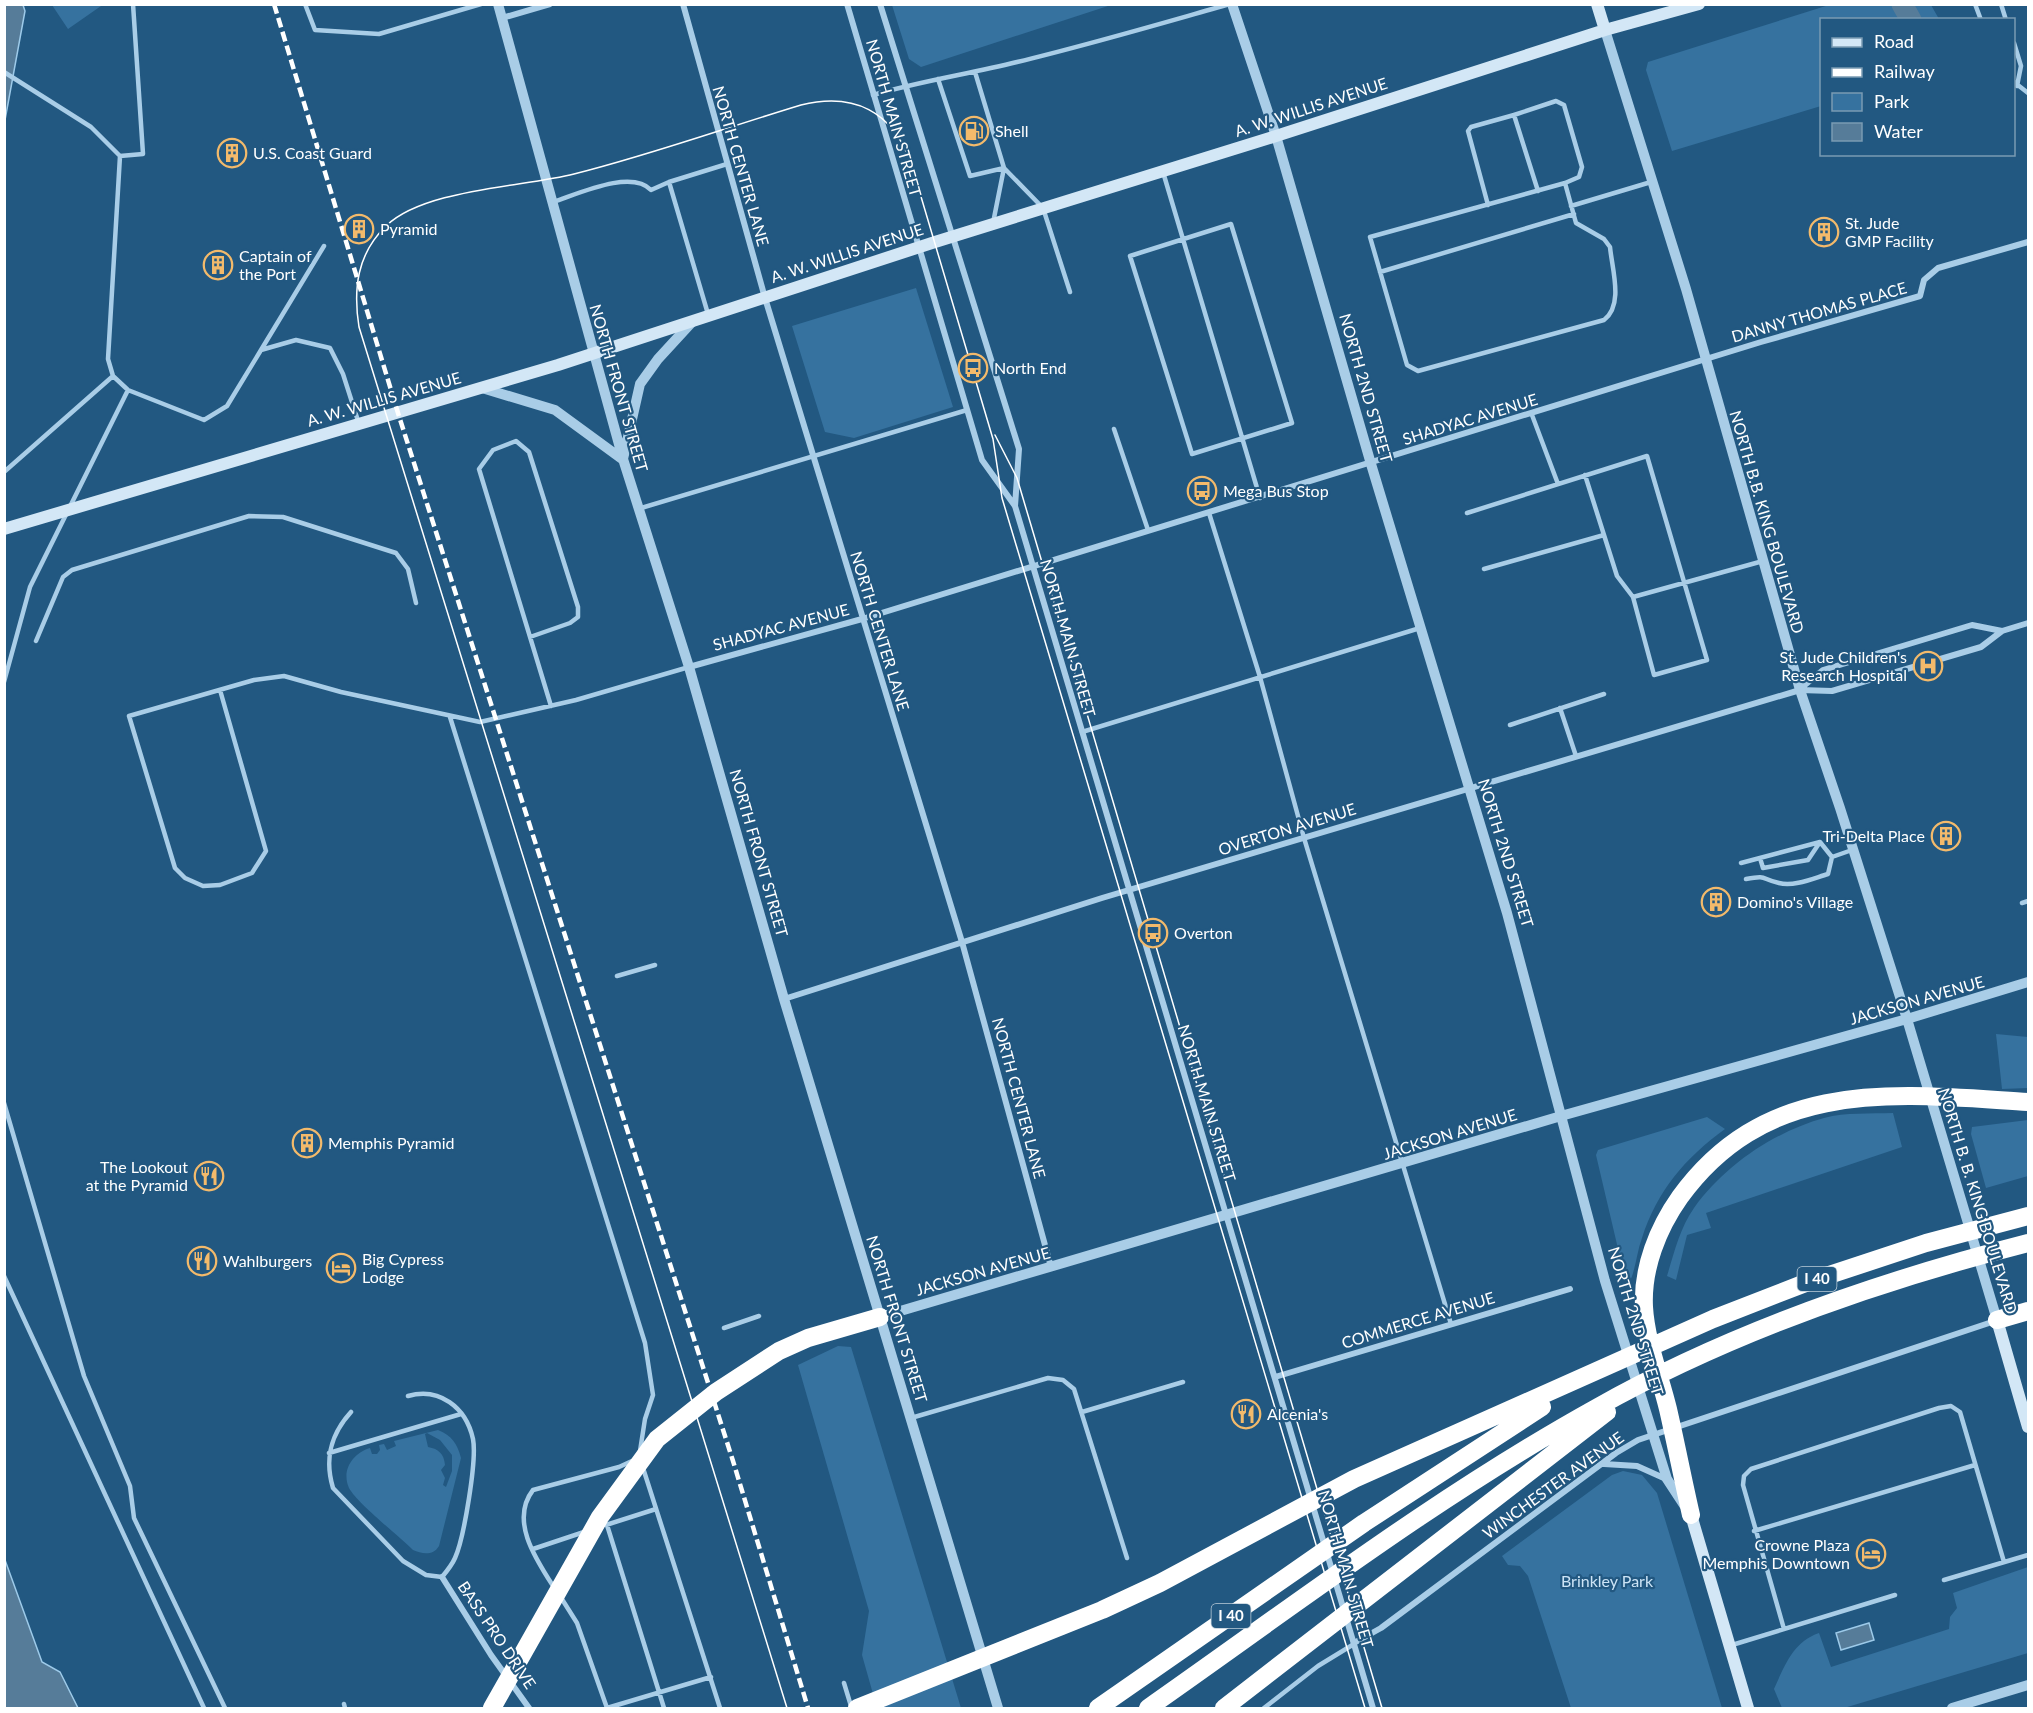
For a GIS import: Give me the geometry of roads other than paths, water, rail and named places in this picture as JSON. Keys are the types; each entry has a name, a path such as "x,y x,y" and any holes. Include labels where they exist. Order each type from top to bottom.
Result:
{"highway":[{"path":"1690,1515 1663,1430 1644,1308 1648,1266 1660,1233 1687,1188 1724,1150 1769,1122 1827,1101 1891,1096 2026,1102"},
{"name":"I 40","path":"1098,1708 1433,1477 1528,1415 1614,1365 1713,1319 1808,1282 1926,1242 2028,1216"},
{"name":"I 40","path":"1148,1708 1458,1491 1587,1413 1706,1353 1841,1299 1967,1259 2028,1244"},
{"path":"1997,1320 2028,1311"},
{"path":"492,1708 600,1517 657,1439 746,1371 808,1338 880,1317"},
{"path":"857,1708 1102,1610 1171,1578 1354,1479 1614,1365"},
{"path":"1224,1708 1648,1381"}],"main road":[{"path":"1597,4 1605,30"},
{"name":"A. W. WILLIS AVENUE","path":"4,529 482,388 692,322 918,247 1276,136 1605,30 1699,4"},
{"name":"NORTH B. B. KING BOULEVARD","path":"1997,1320 2028,1427"},
{"name":"NORTH 2ND STREET","path":"1690,1515 1748,1708"}],"street":[{"name":"NORTH FRONT STREET","path":"498,4 622,459 689,667 784,999 998,1708"},
{"path":"502,18 550,4"},
{"name":"NORTH CENTER LANE","path":"683,4 765,298 962,942 1051,1267"},
{"name":"NORTH MAIN STREET","path":"847,4 982,460 1015,506 1373,1708"},
{"name":"NORTH MAIN STREET","path":"880,4 1019,449 1015,506"},
{"name":"NORTH 2ND STREET","path":"1231,4 1276,136 1371,464 1527,984 1605,1281 1663,1430 1667,1479 1690,1515"},
{"name":"NORTH B.B. KING BOULEVARD","path":"1605,30 1706,360 1800,690 1907,1019"},
{"name":"DANNY THOMAS PLACE","path":"1706,360 1920,296 1924,280 1938,268 2028,242"},
{"path":"482,388 555,410 622,459 640,384 658,359 692,322"},
{"name":"SHADYAC AVENUE","path":"689,667 862,619 1706,360"},
{"name":"OVERTON AVENUE","path":"784,999 1130,890 1800,690 1832,692 1982,647 2002,631 2028,623"},
{"name":"OVERTON AVENUE","path":"1800,690 1823,670 1972,625 2002,631"},
{"name":"JACKSON AVENUE","path":"880,1317 1561,1116 1907,1019 2028,982"},
{"name":"NORTH B. B. KING BOULEVARD","path":"1907,1019 1997,1320"},
{"name":"COMMERCE AVENUE","path":"1275,1377 1570,1289"},
{"name":"WINCHESTER AVENUE","path":"1354,1643 1381,1628 1603,1464 1616,1452 1663,1430 1997,1320"},
{"path":"1603,1464 1637,1466 1667,1479"},
{"name":"BASS PRO DRIVE","path":"442,1577 490,1655 529,1708"},
{"path":"1952,1708 2028,1685"}],"lane":[{"path":"120,156 142,153 133,4"},
{"path":"305,4 315,30 379,34 481,4"},
{"path":"873,95 975,72 1231,4"},
{"path":"2015,49 2021,66 2015,84 2028,93"},
{"path":"4,72 91,128 120,156 108,359 113,376 128,390 204,420 227,406 324,246"},
{"path":"975,72 1004,168 1043,208 1070,292"},
{"path":"938,79 970,176 1004,168"},
{"path":"1488,205 1468,131 1471,128 1556,101 1564,105 1582,167 1579,177 1538,191 1488,205 1370,237 1407,365 1412,370 1418,371 1604,320 1615,305 1610,247 1604,239 1576,223 1565,183"},
{"path":"1514,115 1538,191"},
{"path":"553,202 629,180 645,183 651,190 727,164"},
{"path":"993,224 1004,168"},
{"path":"1163,171 1260,498"},
{"path":"669,182 709,316"},
{"path":"1571,206 1651,182"},
{"path":"1380,272 1574,214"},
{"path":"1231,224 1292,423 1242,439 1192,454 1130,256 1231,224"},
{"path":"261,350 296,340 330,348 343,374 359,424"},
{"path":"4,472 113,376"},
{"path":"4,682 30,587 128,390"},
{"path":"639,509 967,410"},
{"path":"1532,415 1558,484"},
{"path":"1114,429 1148,531"},
{"path":"530,637 570,623 578,617 578,608 529,452 516,441 493,450 479,469 530,637 551,706"},
{"path":"1467,513 1585,475 1647,456 1707,660 1654,675 1633,597 1617,576 1585,475"},
{"path":"1209,513 1260,677 1304,838 1451,1324"},
{"path":"36,641 63,577 72,570 249,516 283,517 396,553 408,569 416,603"},
{"path":"1484,569 1604,536"},
{"path":"1633,597 1763,561"},
{"path":"1082,732 1420,628"},
{"path":"220,690 266,851 252,873 220,885 203,886 185,878 175,868 129,717 220,690 254,680 284,676 450,717 480,722 551,706 689,667"},
{"path":"1510,724 1604,694"},
{"path":"1560,708 1576,756"},
{"path":"450,717 645,1343 653,1395 645,1419 639,1457 720,1708"},
{"path":"1820,842 1832,857"},
{"path":"1741,863 1820,842"},
{"path":"1763,868 1808,860 1820,842"},
{"path":"1832,857 1853,849"},
{"path":"1746,879 1764,875 1779,883 1793,883 1828,874 1832,857"},
{"path":"1760,858 1764,875"},
{"path":"2022,903 2028,901"},
{"path":"617,976 655,965"},
{"path":"4,1103 84,1376 130,1486 134,1518 225,1708"},
{"path":"4,1276 204,1708"},
{"path":"724,1328 759,1316"},
{"path":"911,1418 1048,1378 1063,1380 1074,1389 1127,1558"},
{"path":"1082,1412 1183,1382"},
{"name":"BASS PRO DRIVE","path":"351,1412 338,1426 329,1453 329,1476 339,1497 403,1561 426,1575 442,1577 455,1560 459,1548 474,1451 470,1428 461,1414 442,1398 430,1392 408,1396"},
{"path":"1784,1629 1754,1531 1743,1485 1744,1476 1751,1469 1939,1408 1951,1406 1960,1412 2004,1562"},
{"path":"329,1453 461,1414"},
{"path":"639,1457 620,1467 533,1490 526,1500 523,1526 543,1570 578,1623 607,1708 711,1677"},
{"path":"1754,1531 1975,1465"},
{"path":"532,1549 656,1509"},
{"path":"607,1525 664,1708"},
{"path":"1944,1580 2028,1555"},
{"path":"1729,1646 1895,1595"},
{"name":"WINCHESTER AVENUE","path":"1264,1708 1318,1666 1354,1643"},
{"path":"844,1683 852,1708"}],"water":[{"path":"5,5 23,5 25,11 5,120"},
{"path":"5,1560 42,1662 60,1672 78,1708 5,1708"},
{"path":"1869,1623 1874,1640 1841,1650 1836,1633"}],"waterway":[{"path":"1902,4 1910,18"}],"tram line":[{"path":"787,1708 359,327 357,286 363,260 376,237 386,226 403,214 424,204 475,191 574,174 801,105 838,101 854,104 882,118 903,145 911,163 993,439 1002,498 1365,1708"},
{"path":"995,435 1017,478 1382,1708"}],"railway":[{"path":"274,4 398,413 733,1461 808,1708"}],"place":[{"name":"Shell","path":"974,131"},
{"name":"U.S. Coast Guard","path":"232,153"},
{"name":"Pyramid","path":"359,229"},
{"name":"St. Jude GMP Facility","path":"1824,232"},
{"name":"Captain of the Port","path":"218,265"},
{"name":"North End","path":"973,368"},
{"name":"Mega Bus Stop","path":"1202,491"},
{"name":"St. Jude Children's Research Hospital","path":"1928,666"},
{"name":"Tri-Delta Place","path":"1946,836"},
{"name":"Domino's Village","path":"1716,902"},
{"name":"Overton","path":"1153,933"},
{"name":"Memphis Pyramid","path":"307,1143"},
{"name":"The Lookout at the Pyramid","path":"209,1176"},
{"name":"Wahlburgers","path":"202,1261"},
{"name":"Big Cypress Lodge","path":"341,1268"},
{"name":"Alcenia's","path":"1246,1414"},
{"name":"Crowne Plaza Memphis Downtown","path":"1871,1554"}],"park label":[{"name":"Brinkley Park","path":"1607,1581"}]}
